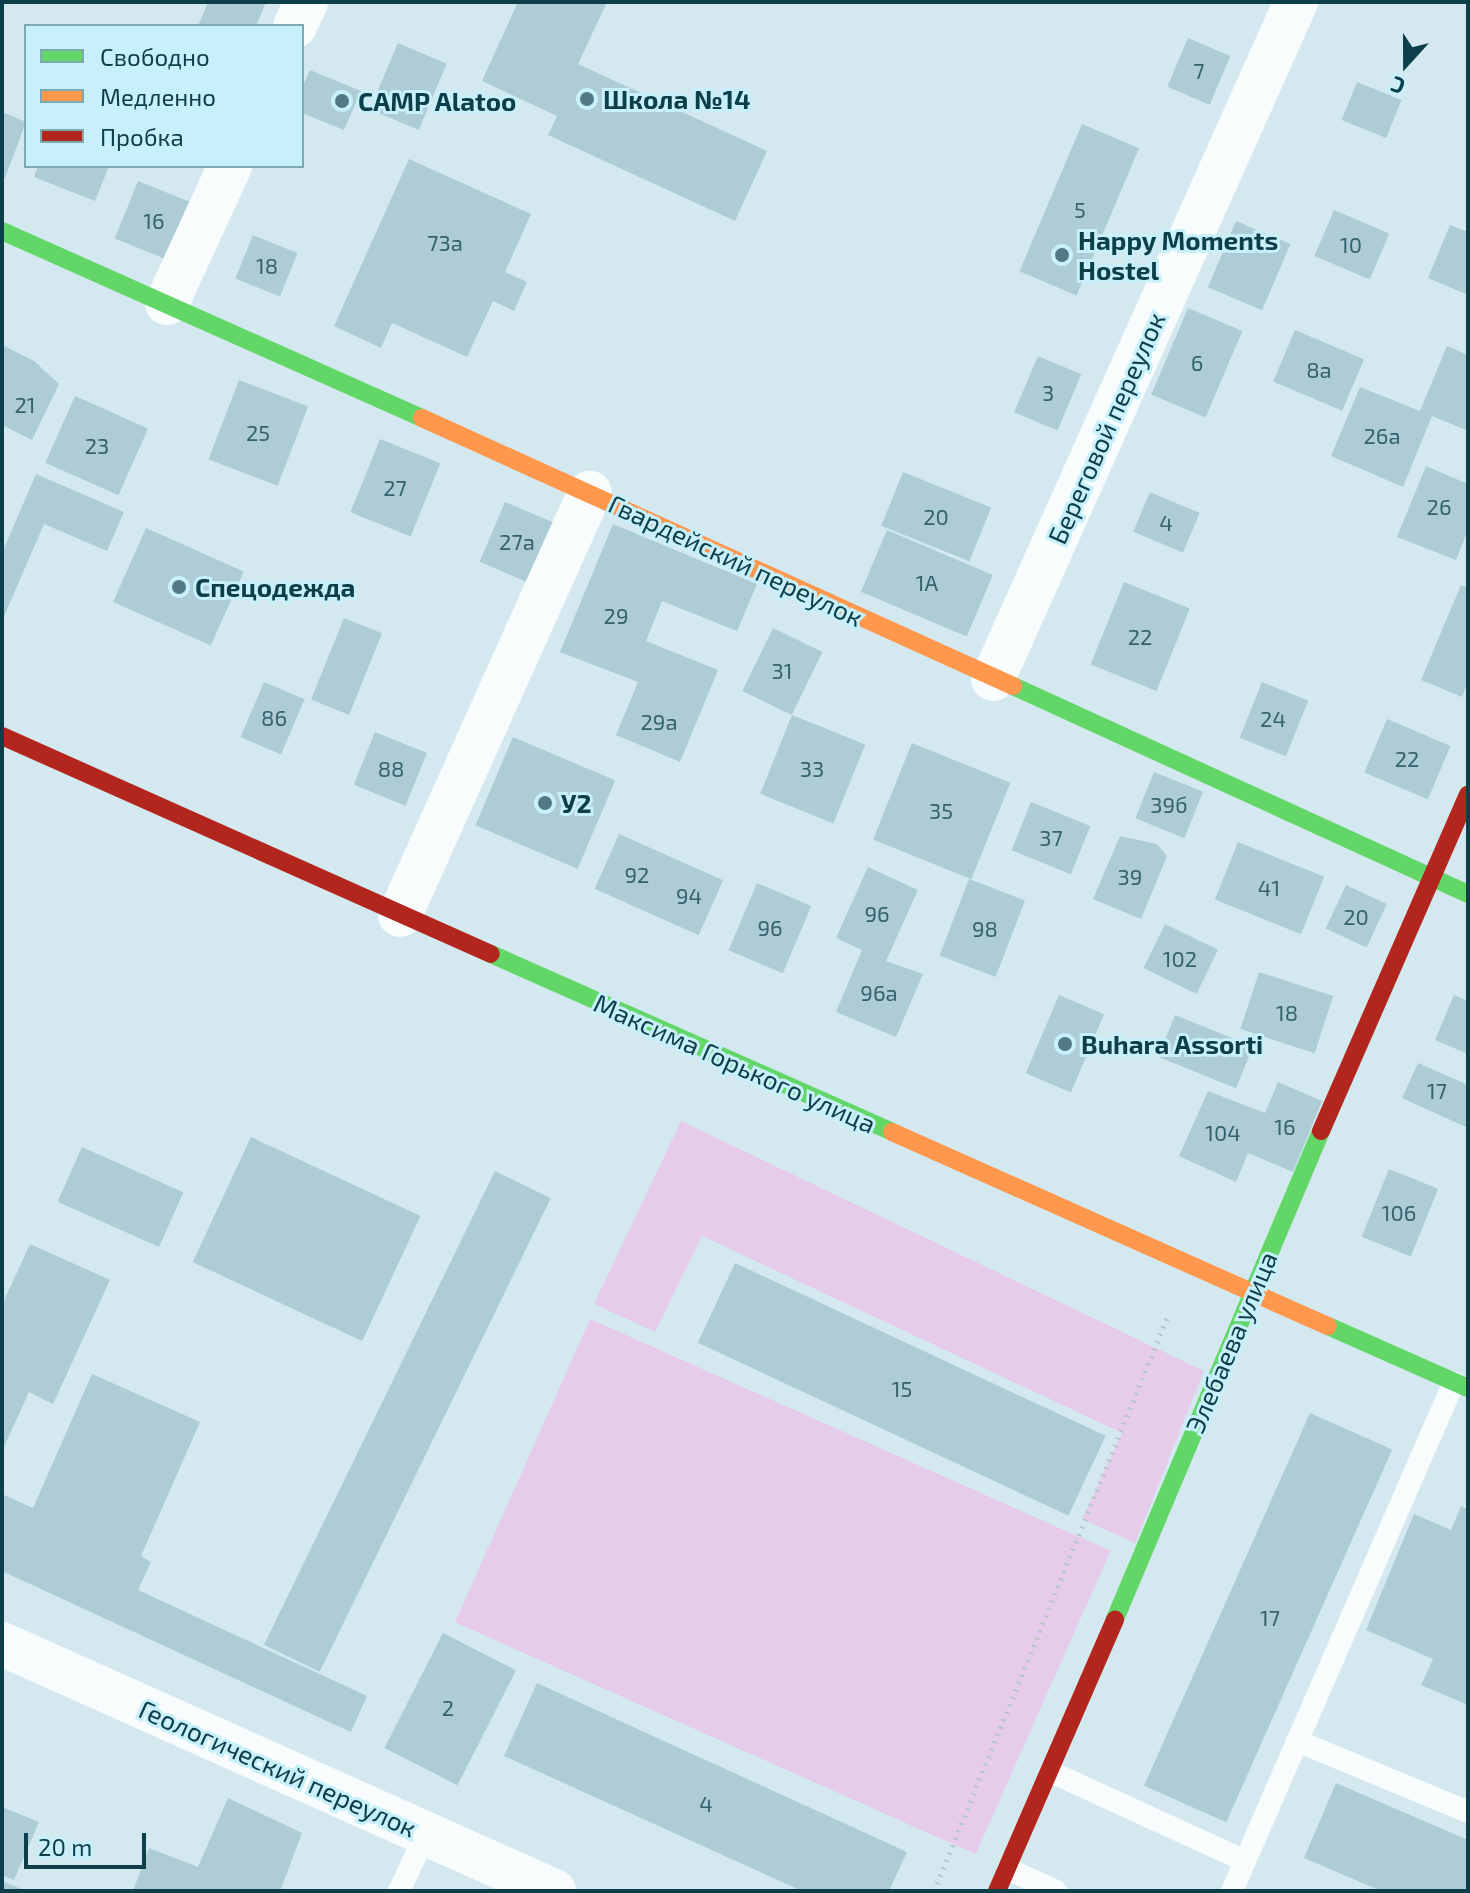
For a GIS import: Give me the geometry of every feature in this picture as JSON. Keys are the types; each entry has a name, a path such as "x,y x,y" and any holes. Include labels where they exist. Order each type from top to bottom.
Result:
{"street":[{"path":"296,24 306,2"},
{"name":"Береговой переулок","path":"993,679 1296,2"},
{"path":"167,303 229,168"},
{"name":"Гвардейский переулок","path":"2,231 590,493 1468,894"},
{"path":"400,915 590,493"},
{"name":"Максима Горького улица","path":"2,736 1461,1385"},
{"name":"Элебаева улица","path":"997,1891 1051,1772 1251,1292 1468,795"},
{"name":"Геологический переулок","path":"2,1644 554,1891"}],"lane":[{"path":"1232,1891 1297,1741 1461,1385"},
{"path":"1297,1741 1468,1812"},
{"path":"1051,1772 1245,1861"},
{"path":"399,1891 426,1834"},
{"path":"1008,1869 1056,1891"}],"path":[{"path":"934,1891 1169,1313"}],"shaded area":[{"path":"681,1121 1204,1371 1135,1543 1082,1519 1122,1433 702,1236 655,1332 594,1304"},
{"path":"590,1319 1111,1551 976,1854 455,1622"}],"building":[{"path":"208,2 266,2 257,24 199,24"},
{"name":"Школа №14","path":"518,2 607,2 578,64 767,151 735,221 548,135 557,116 482,81"},
{"path":"1188,38 1230,56 1210,105 1167,87"},
{"path":"398,43 447,64 419,130 370,109"},
{"path":"310,70 361,91 344,130 304,114 304,84"},
{"path":"1357,82 1402,100 1386,138 1342,120"},
{"path":"2,112 24,121 24,127 5,178 2,177"},
{"path":"1082,124 1139,148 1077,296 1019,271"},
{"path":"409,159 531,214 505,272 527,282 514,311 493,301 467,357 392,323 381,348 334,326"},
{"path":"37,168 108,168 95,201 34,177"},
{"path":"138,181 195,204 171,261 115,238"},
{"path":"1334,210 1389,233 1370,279 1314,256"},
{"path":"1236,221 1290,244 1262,310 1208,287"},
{"path":"1450,225 1468,232 1468,295 1428,278"},
{"path":"253,235 298,253 280,297 235,279"},
{"path":"1188,308 1242,331 1206,418 1151,395"},
{"path":"1295,330 1364,359 1342,411 1273,382"},
{"path":"2,345 34,361 59,384 32,440 2,425"},
{"path":"1447,346 1468,355 1468,431 1432,416 1403,487 1331,456 1360,387 1420,411"},
{"path":"1038,356 1081,374 1057,431 1014,412"},
{"path":"239,380 308,407 278,486 209,459"},
{"path":"75,396 148,429 118,495 45,463"},
{"path":"380,439 440,463 411,537 350,512"},
{"path":"1426,466 1468,484 1468,530 1456,560 1397,537"},
{"path":"903,472 991,508 969,561 881,526"},
{"path":"36,474 124,512 107,551 44,524 2,621 2,553"},
{"path":"1150,492 1200,513 1183,553 1133,532"},
{"path":"505,502 555,523 529,583 480,562"},
{"path":"613,524 757,584 737,631 662,601 646,641 718,670 680,762 616,735 638,682 560,652"},
{"name":"Спецодежда","path":"146,528 244,572 211,646 113,602"},
{"path":"887,530 993,575 967,637 861,592"},
{"path":"1124,582 1190,609 1156,691 1091,665"},
{"path":"1461,585 1468,588 1468,682 1462,697 1421,680"},
{"path":"344,618 382,633 349,715 311,700"},
{"path":"773,628 822,652 792,715 742,691"},
{"path":"264,682 305,699 281,754 241,737"},
{"path":"1262,682 1308,701 1286,756 1240,738"},
{"path":"792,715 865,745 833,823 760,794"},
{"path":"1387,719 1451,746 1428,799 1364,772"},
{"path":"375,732 427,753 406,806 354,785"},
{"name":"У2","path":"513,737 615,780 578,869 475,825"},
{"path":"912,743 1010,783 971,879 873,839"},
{"path":"1154,772 1203,792 1184,838 1135,818"},
{"path":"1031,802 1090,826 1071,874 1012,850"},
{"path":"619,834 723,880 699,935 595,889"},
{"path":"1120,836 1157,844 1167,856 1141,919 1093,899"},
{"path":"1238,842 1324,877 1301,934 1215,899"},
{"path":"868,867 918,890 886,961 923,974 896,1037 836,1012 862,950 836,938"},
{"path":"969,879 1025,901 996,977 940,956"},
{"path":"757,883 811,906 783,973 728,950"},
{"path":"1346,885 1387,904 1366,948 1326,929"},
{"path":"1165,924 1218,950 1197,994 1144,968"},
{"path":"1259,972 1333,996 1315,1053 1240,1029"},
{"name":"Buhara Assorti","path":"1059,995 1104,1014 1071,1092 1026,1073"},
{"path":"1454,995 1468,1001 1468,1054 1435,1040"},
{"path":"1175,1015 1253,1046 1236,1088 1158,1057"},
{"path":"1418,1063 1468,1085 1468,1128 1402,1098"},
{"path":"1278,1082 1322,1101 1293,1172 1248,1153 1236,1182 1179,1156 1208,1091 1265,1113"},
{"path":"251,1137 420,1216 362,1341 193,1262"},
{"path":"82,1147 183,1192 159,1247 58,1202"},
{"path":"1389,1169 1438,1189 1411,1257 1362,1237"},
{"path":"495,1171 551,1198 320,1672 264,1645"},
{"path":"30,1244 110,1280 53,1404 29,1392 2,1451 2,1305"},
{"path":"735,1263 1106,1436 1068,1516 698,1343"},
{"path":"92,1374 200,1422 141,1556 151,1562 138,1590 367,1696 351,1732 2,1571 2,1494 33,1508"},
{"path":"1310,1413 1392,1450 1226,1822 1144,1786"},
{"path":"1461,1506 1468,1509 1468,1705 1421,1685 1433,1659 1366,1630 1414,1514 1451,1530"},
{"path":"443,1633 516,1670 457,1785 384,1748"},
{"path":"537,1683 907,1852 889,1891 802,1891 504,1756"},
{"path":"1336,1783 1468,1840 1468,1891 1381,1891 1304,1858"},
{"path":"228,1798 302,1833 280,1891 133,1891 149,1848 198,1867"},
{"path":"2,1807 39,1822 14,1880 2,1875"},
{"path":"2,1881 26,1891 2,1891"}],"traffic: fast":[{"path":"2,231 422,418"},
{"path":"1013,686 1468,894"},
{"path":"491,954 892,1132"},
{"path":"1115,1619 1321,1131"},
{"path":"1328,1326 1468,1388"}],"traffic: slow":[{"path":"422,418 1013,686"},
{"path":"892,1132 1328,1326"}],"traffic: jam":[{"path":"2,736 491,954"},
{"path":"1321,1131 1468,795"},
{"path":"997,1891 1115,1619"}],"place":[{"name":"Школа №14","path":"587,99"},
{"name":"CAMP Alatoo","path":"342,101"},
{"name":"Happy Moments Hostel","path":"1062,255"},
{"name":"Спецодежда","path":"179,587"},
{"name":"У2","path":"545,803"},
{"name":"Buhara Assorti","path":"1065,1044"}]}
